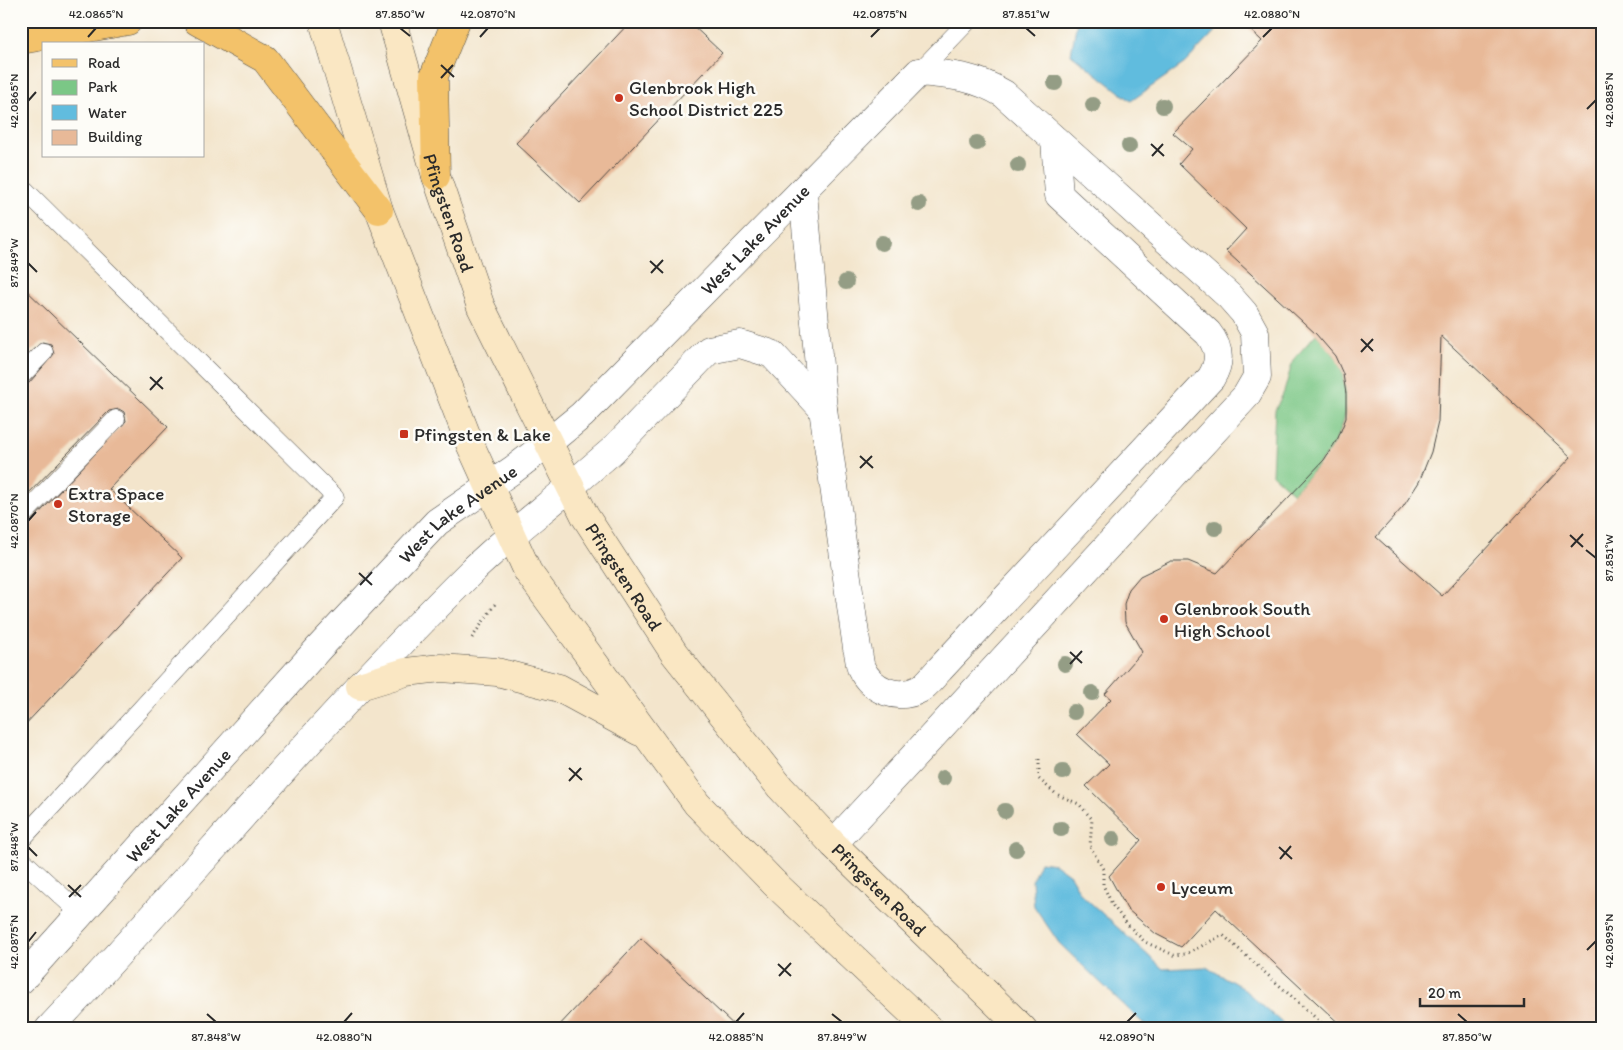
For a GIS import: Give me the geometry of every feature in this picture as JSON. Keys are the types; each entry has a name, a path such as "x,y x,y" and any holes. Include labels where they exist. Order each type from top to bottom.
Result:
{"main road":[{"path":"21,40 128,21"},
{"path":"196,21 265,59 379,210"},
{"path":"323,21 379,210 428,341 528,572 697,804 774,883 929,1029"},
{"name":"Pfingsten Road","path":"392,21 436,176 481,307 586,516 674,653 774,780 833,844 1023,1029"},
{"path":"436,176 434,76 456,21"},
{"path":"360,686 406,672 441,668 497,672 559,688 645,734"}],"street":[{"path":"833,844 1246,396 1257,377 1255,333 1244,313 1229,296 1004,94 985,82 962,75 919,72"},
{"name":"West Lake Avenue","path":"21,980 312,655 431,529 549,442 582,415 803,193 919,72"},
{"path":"803,193 823,409 861,668 871,682 885,692 902,695 921,688 940,669 1211,378 1217,368 1217,345 1208,333 1059,195 1055,140"},
{"path":"49,1029 124,950 360,686 472,571 613,450 709,350 740,344 772,354 823,409"}],"lane":[{"path":"919,72 968,21"},
{"path":"21,186 335,497 21,840"},
{"path":"21,376 44,352"},
{"path":"21,517 116,419"},
{"path":"21,859 80,913"}],"path":[{"path":"471,640 494,604"},
{"path":"1039,759 1039,779 1056,794 1079,804 1092,819 1090,846 1103,869 1104,885 1113,906 1139,936 1146,942 1174,955 1186,954 1223,936 1328,1029"}],"green space":[{"path":"1316,334 1332,352 1340,366 1345,387 1346,403 1344,418 1339,432 1324,458 1293,493 1272,474 1275,410 1284,392 1293,360"}],"water":[{"path":"1077,21 1218,21 1219,27 1185,63 1131,101 1071,54"},
{"path":"1040,862 1055,864 1070,875 1081,894 1163,969 1206,967 1240,986 1289,1029 1149,1029 1059,943 1034,906 1032,881"}],"building":[{"name":"Glenbrook High School District 225","path":"631,21 688,21 722,53 580,203 516,143"},
{"name":"Glenbrook South High School","path":"1241,21 1602,21 1602,1029 1345,1029 1216,909 1181,947 1156,934 1127,909 1109,876 1141,840 1086,786 1109,764 1077,734 1111,699 1105,694 1142,652 1125,622 1124,604 1129,589 1140,576 1171,561 1188,561 1217,573 1324,460 1338,438 1346,418 1346,394 1343,374 1335,356 1316,334 1226,251 1246,229 1179,164 1192,149 1173,133 1262,41","holes":["1441,336 1571,457 1442,596 1376,537 1403,507 1419,482 1431,452 1438,422"]},
{"path":"21,285 168,427 109,489 182,558 21,729 21,527 29,524 126,421 124,412 119,409 109,411 21,501 21,386 29,383 54,354 51,344 42,342 21,360"},
{"path":"641,938 738,1029 556,1029"}],"place":[{"name":"Glenbrook High School District 225","path":"619,98"},
{"name":"Pfingsten & Lake","path":"404,434"},
{"name":"Extra Space Storage","path":"58,504"},
{"name":"Glenbrook South High School","path":"1164,619"},
{"name":"Lyceum","path":"1161,887"}]}
